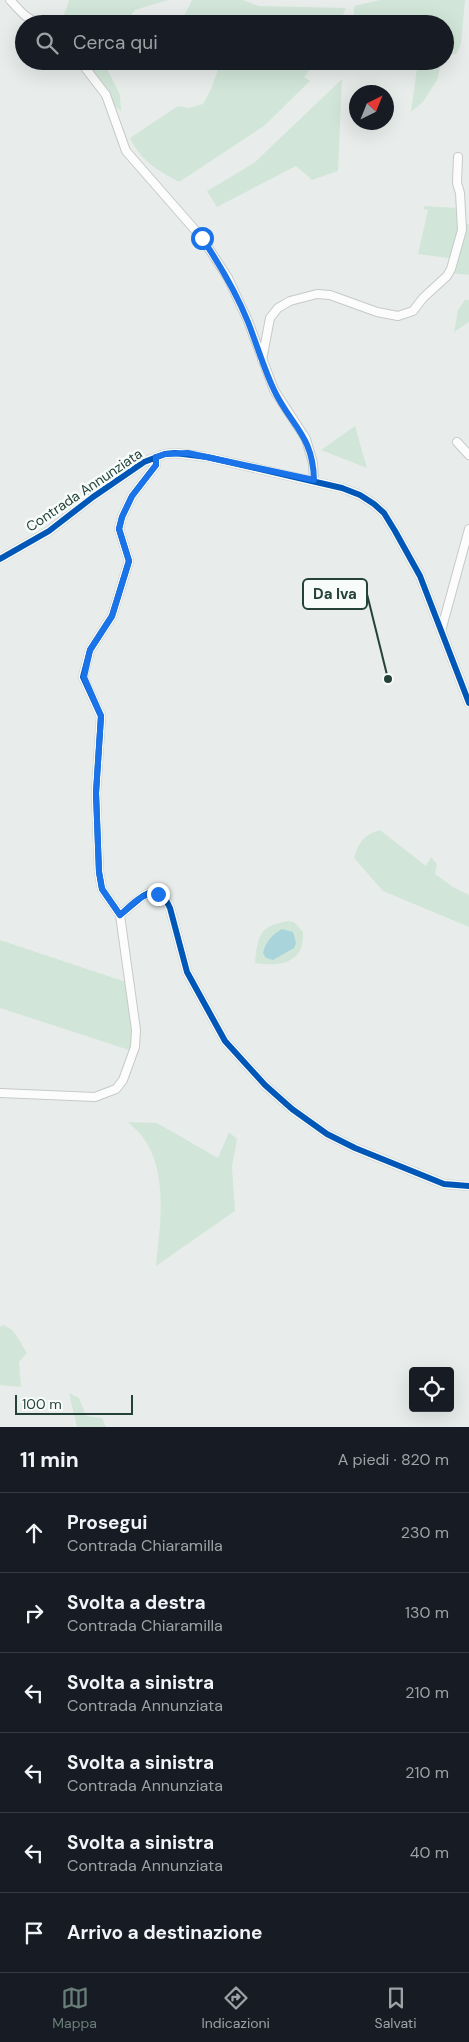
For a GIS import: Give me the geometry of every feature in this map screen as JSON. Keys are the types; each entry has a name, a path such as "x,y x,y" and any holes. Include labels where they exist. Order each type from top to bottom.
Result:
{"street":[{"path":"10,0 24,15"},
{"path":"87,70 106,95 126,151 202,238 228,278 282,404 306,439 313,463 314,480"},
{"path":"262,360 270,318 278,308 290,301 317,294 330,295 377,312 398,316 414,311 423,298 452,269 466,228 457,183 458,157"},
{"path":"457,442 469,455"},
{"name":"Contrada Annunziata","path":"0,559 49,531 93,497 144,462 165,454 188,453 314,480 360,495 384,513 420,576 469,703"},
{"name":"Contrada Annunziata","path":"120,915 102,889 99,872 96,793 101,716 84,677 90,650 112,616 129,561 119,529 122,517 132,496 156,465 156,457"},
{"path":"441,631 469,529"},
{"path":"0,1093 95,1097 116,1089 123,1080 135,1047 136,1030 120,915 142,896 150,892 165,898 170,908 187,972 225,1041 265,1085 292,1109 327,1134 355,1148 444,1184 469,1186"}],"green space":[{"path":"69,0 168,0 135,10 131,15 64,15"},
{"path":"192,0 243,0 259,6 346,8 343,15 184,15"},
{"path":"380,0 466,0 461,44 456,54 454,54 454,15 354,15 354,6"},
{"path":"92,70 108,70 120,95 121,111 115,106 108,89"},
{"path":"218,70 309,70 304,77 310,81 264,126 179,182 150,164 139,153 130,138 178,106 189,108 203,104"},
{"path":"417,70 440,70 437,80 423,102 411,112"},
{"path":"342,79 338,171 312,180 296,166 217,207 207,191 254,163"},
{"path":"424,206 458,208 459,222 469,224 469,275 451,273 455,259 418,254 428,210 424,209"},
{"path":"465,300 469,300 469,322 454,332 458,310"},
{"path":"355,426 367,468 321,450"},
{"path":"380,830 426,866 431,857 437,864 435,874 453,887 469,895 469,927 383,891 354,858 362,840"},
{"path":"288,921 294,922 303,932 303,942 300,950 289,961 273,964 255,963 257,945 262,933 271,926"},
{"path":"0,940 129,983 134,1034 132,1051 0,1008"},
{"path":"128,1122 157,1123 218,1158 229,1132 237,1139 232,1167 235,1211 156,1266 161,1199 156,1166 151,1150 142,1136"},
{"path":"3,1325 15,1333 27,1353 19,1362 21,1387 0,1385 0,1327"},
{"path":"69,1393 79,1398 86,1416 102,1418 106,1427 77,1427"}],"water":[{"path":"282,929 293,932 296,943 294,948 273,960 266,958 263,953 266,945 272,936"}],"cycle path":[{"path":"0,559 49,531 93,497 144,462 165,454 175,453 207,457 342,488 360,495 374,504 384,513 395,531 420,576 469,703"},
{"path":"156,457 156,465 132,496 122,517 119,529 129,561 112,616 90,650 83,677 101,716 96,793 99,872 102,889 120,915 143,896 151,892 165,898 170,908 187,972 225,1041 265,1085 292,1109 327,1134 355,1148 444,1184 469,1186"}],"place":[{"name":"Da Iva","path":"388,679"}],"route":[{"path":"158,894 150,892 142,896 120,915 102,889 99,872 96,793 101,716 84,677 90,650 112,616 129,561 119,529 122,517 132,496 156,465 156,457 165,454 188,453 314,480 313,463 306,439 274,390 248,321 228,278 202,238"}]}
